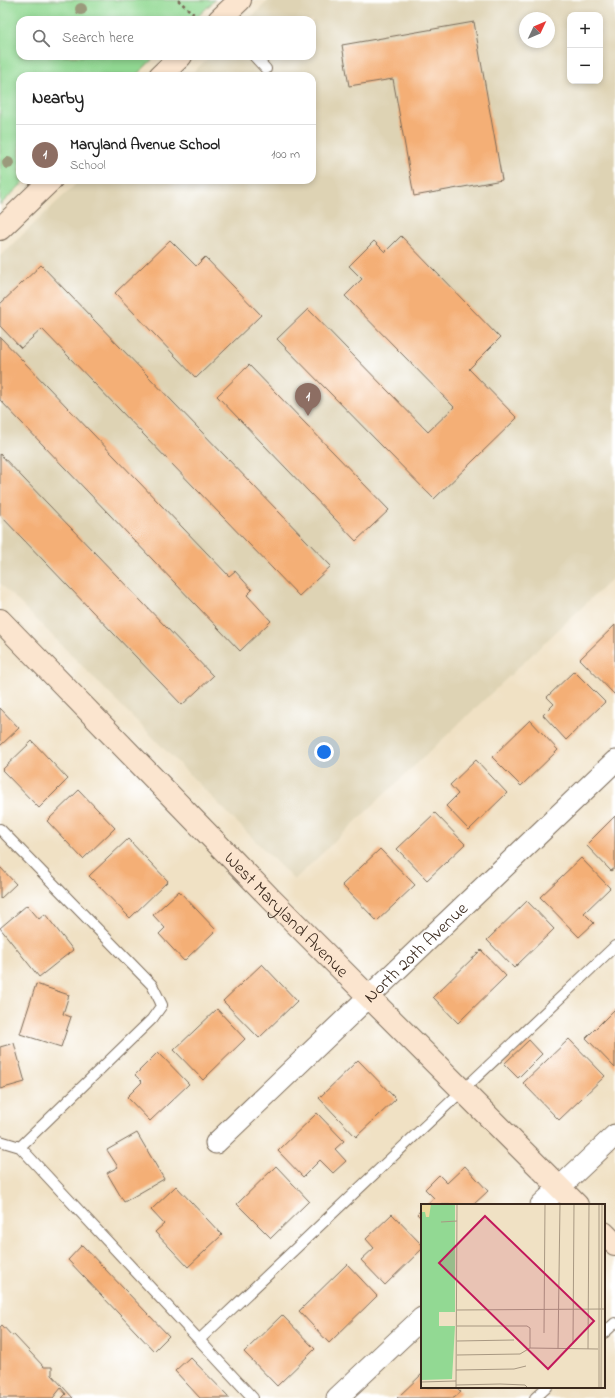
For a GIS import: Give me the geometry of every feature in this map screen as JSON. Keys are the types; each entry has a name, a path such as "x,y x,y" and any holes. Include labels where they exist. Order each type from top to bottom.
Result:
{"street":[{"path":"223,16 240,0"},
{"path":"164,72 177,60"},
{"path":"0,229 47,184"},
{"name":"West Maryland Avenue","path":"0,620 272,900 369,995 576,1204"},
{"name":"North 20th Avenue","path":"216,1143 615,761"},
{"path":"542,1204 615,1135"},
{"path":"605,1234 615,1244"},
{"path":"337,1398 421,1319"}],"lane":[{"path":"258,60 266,69"},
{"path":"0,829 152,985 162,1005 152,1019 20,1147"},
{"path":"199,1340 615,946"},
{"path":"0,1142 20,1147 254,1398"},
{"path":"605,1332 615,1323"},
{"path":"535,1398 546,1388"}],"path":[{"path":"178,0 196,16"}],"shaded area":[{"path":"269,0 615,0 615,576 294,880 0,583 0,256 76,184 316,184 316,72 193,72 206,60 316,60 316,16 252,16"}],"green space":[{"path":"0,0 215,0 198,16 16,16 16,60 152,60 139,72 16,72 16,184 22,184 0,205"}],"building":[{"path":"474,22 502,180 414,196 393,79 349,86 342,45"},
{"path":"401,236 500,338 469,369 517,418 434,499 277,339 308,309 428,432 454,407 345,296 362,279 349,266 374,241 385,252"},
{"path":"170,240 196,266 205,257 261,315 196,378 115,293"},
{"path":"41,265 331,566 299,596 42,329 21,348 0,326 0,304"},
{"path":"0,337 229,576 235,571 252,590 247,595 271,621 240,651 0,400"},
{"path":"249,365 389,510 356,541 217,396"},
{"path":"0,454 213,676 182,705 0,515"},
{"path":"615,625 615,695 580,659"},
{"path":"574,671 605,702 566,740 543,715 554,704 547,697"},
{"path":"0,708 19,728 0,746"},
{"path":"530,720 558,750 521,786 492,757"},
{"path":"32,741 68,779 39,808 2,770"},
{"path":"476,760 507,793 469,830 446,806 458,794 450,785"},
{"path":"79,790 115,828 83,859 47,821"},
{"path":"435,813 465,844 427,880 397,849"},
{"path":"615,816 615,868 611,871 586,845"},
{"path":"128,839 168,881 130,918 89,876"},
{"path":"380,849 415,885 377,921 342,885"},
{"path":"581,858 610,888 584,913 594,923 579,937 540,897"},
{"path":"0,867 16,884 0,899"},
{"path":"179,891 216,930 184,961 159,934 165,928 153,915"},
{"path":"527,901 554,929 514,968 487,940"},
{"path":"27,905 39,919 45,914 73,950 39,977 0,928"},
{"path":"481,950 506,976 458,1023 433,997"},
{"path":"262,964 297,1001 259,1038 223,1001"},
{"path":"36,984 69,995 63,1014 71,1017 61,1047 20,1034"},
{"path":"217,1009 245,1039 203,1080 174,1050"},
{"path":"615,1009 615,1068 586,1038"},
{"path":"569,1039 605,1076 559,1120 523,1083"},
{"path":"529,1040 542,1054 518,1078 504,1064"},
{"path":"14,1043 25,1082 0,1089 0,1047"},
{"path":"158,1052 189,1084 150,1121 127,1097 142,1082 135,1075"},
{"path":"358,1060 396,1099 356,1137 319,1098"},
{"path":"317,1113 344,1141 335,1149 346,1161 333,1173 320,1160 303,1177 278,1151"},
{"path":"137,1133 164,1179 124,1202 107,1173 118,1167 107,1150"},
{"path":"276,1166 309,1201 271,1238 237,1204"},
{"path":"465,1166 488,1191 474,1204 427,1204 434,1198 425,1189 439,1175 447,1183"},
{"path":"176,1186 222,1235 188,1267 155,1232 164,1224 151,1210"},
{"path":"421,1210 421,1218 417,1214"},
{"path":"392,1214 421,1244 421,1250 385,1285 361,1260 374,1248 366,1239"},
{"path":"82,1245 169,1336 154,1351 68,1260"},
{"path":"347,1264 377,1296 329,1343 299,1311"},
{"path":"282,1315 315,1349 277,1386 244,1352"},
{"path":"2,1325 12,1336 14,1335 44,1367 52,1367 52,1375 73,1398 62,1398 66,1394 61,1388 53,1398 0,1398 0,1327"},
{"path":"190,1357 230,1398 200,1398 175,1371"},
{"path":"421,1375 421,1388 457,1388 461,1392 454,1398 397,1398"}],"place":[{"name":"Maryland Avenue School","path":"308,416"}]}
